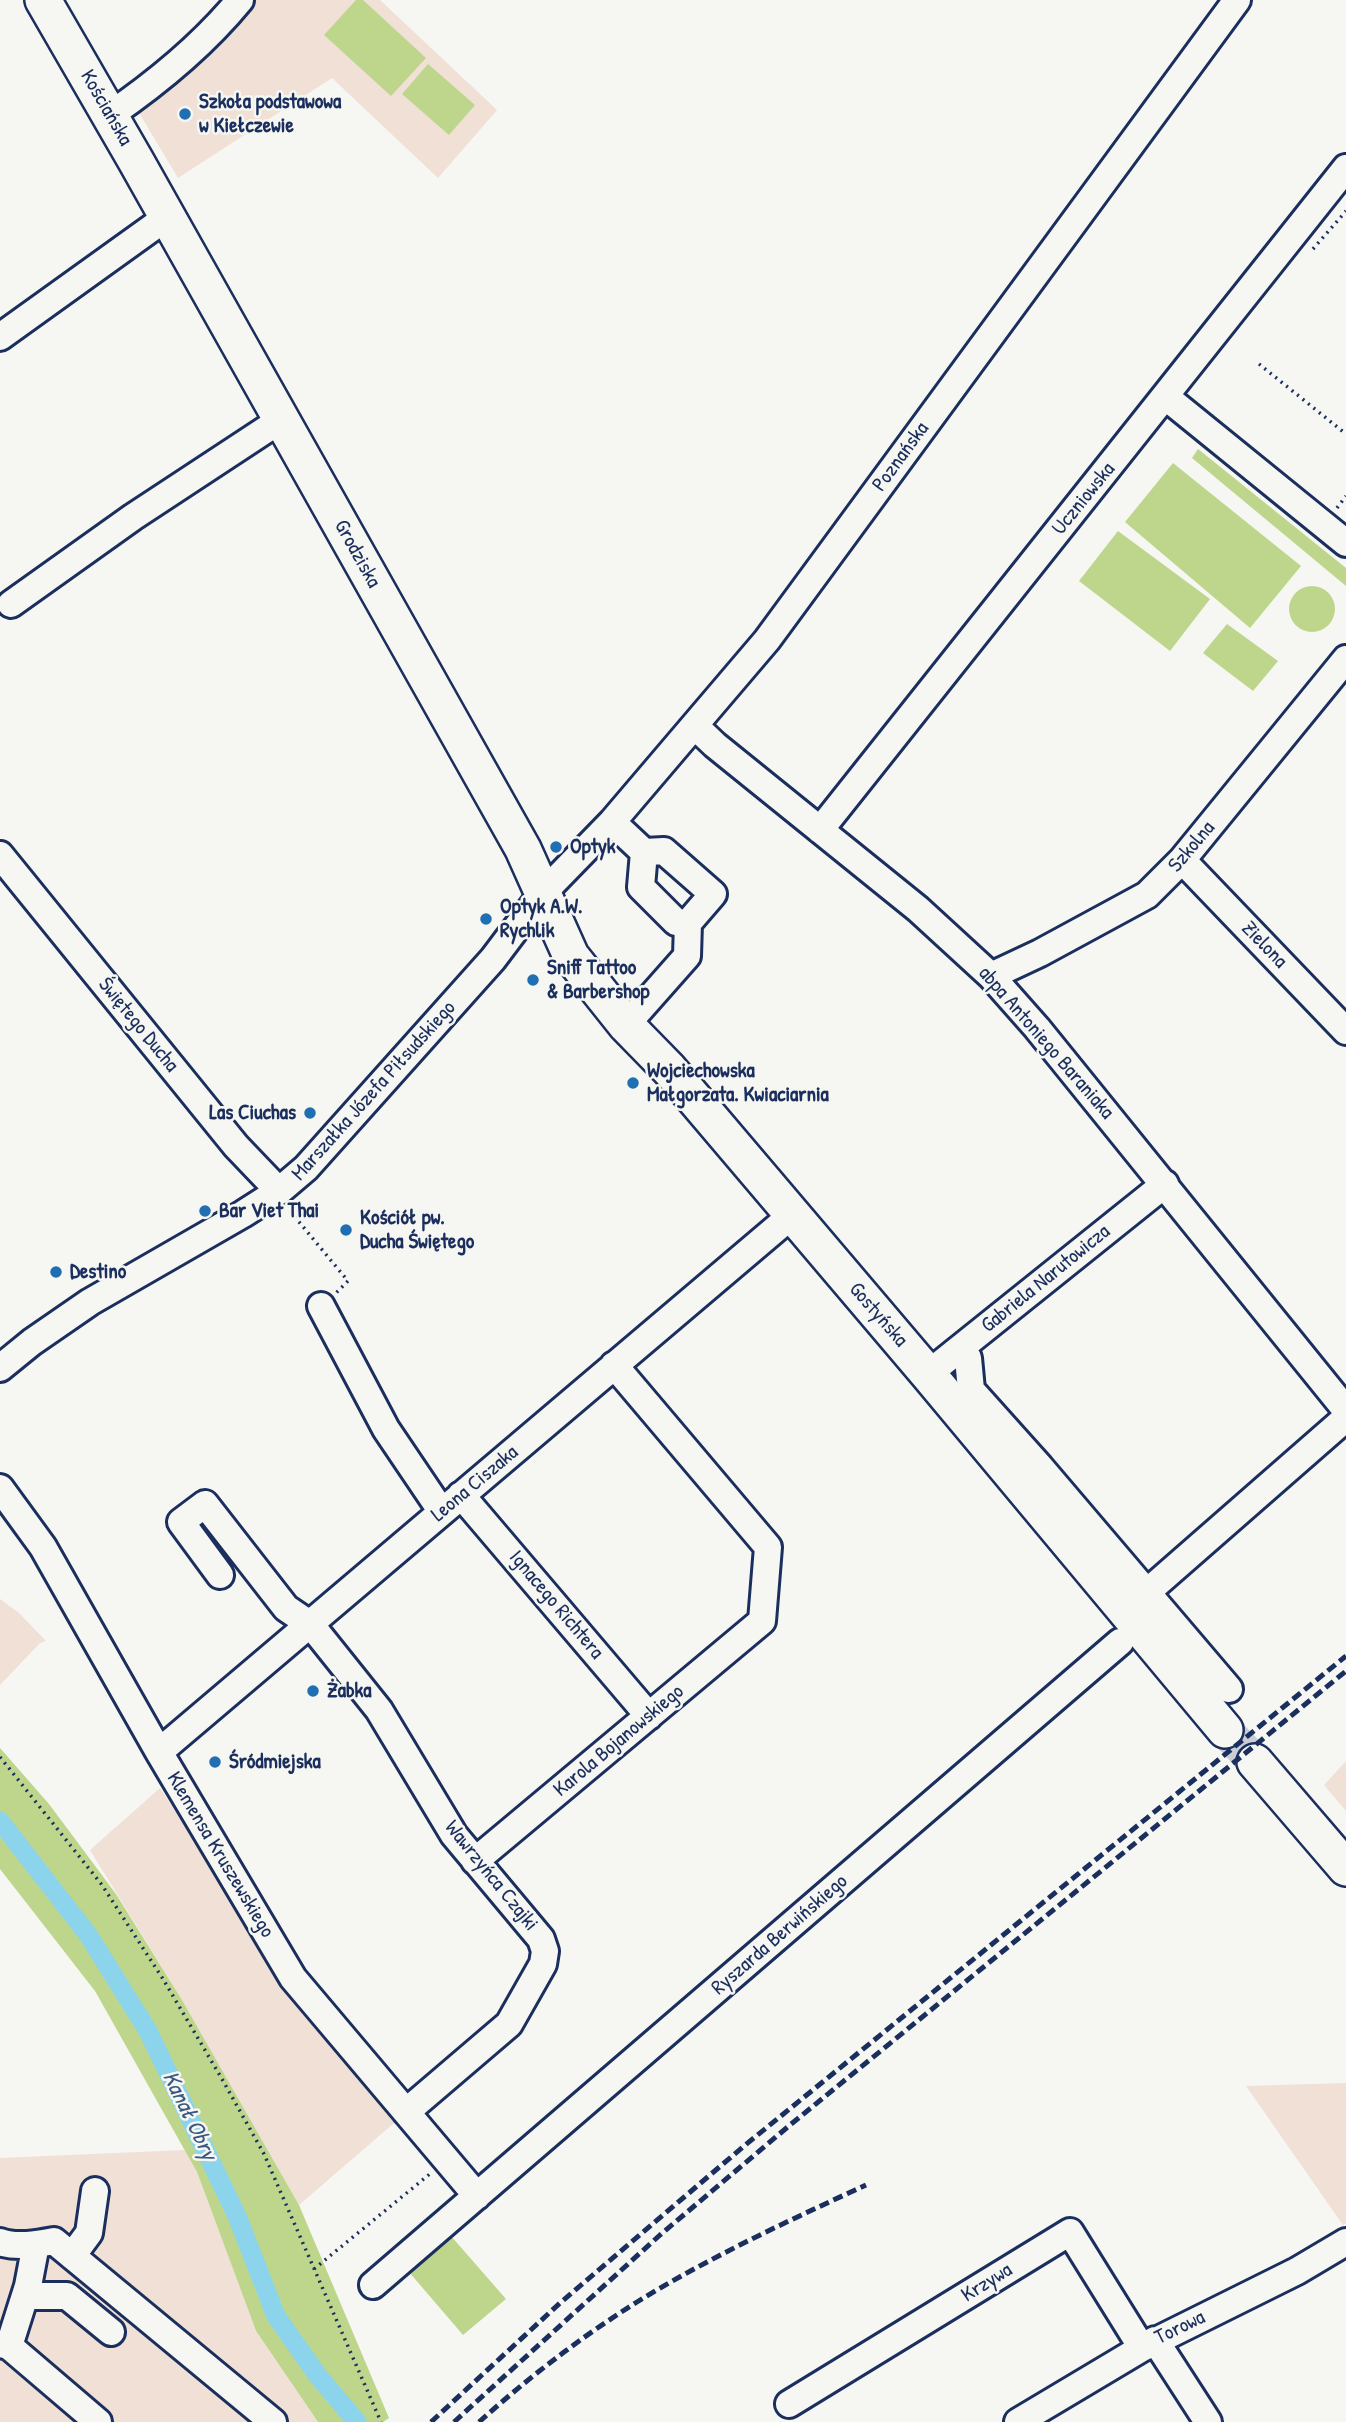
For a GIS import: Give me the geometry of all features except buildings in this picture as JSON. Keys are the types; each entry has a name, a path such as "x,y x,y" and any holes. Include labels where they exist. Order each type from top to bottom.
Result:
{"main road":[{"name":"Kościańska","path":"43,0 167,216"},
{"name":"Grodziska","path":"167,216 523,849 542,894"},
{"name":"Gostyńska","path":"542,894 571,956 626,1025 669,1069 1225,1730"},
{"path":"1255,1762 1346,1868"}],"street":[{"path":"110,115 170,71 219,25 240,0"},
{"name":"Poznańska","path":"542,894 612,822 767,640 1237,0"},
{"name":"Uczniowska","path":"820,830 1346,168"},
{"path":"0,337 167,216"},
{"path":"1166,397 1346,543"},
{"path":"11,604 133,517 282,419"},
{"name":"Szkolna","path":"991,976 1147,895 1182,860 1346,659"},
{"name":"abpa Antoniego Baraniaka","path":"695,726 918,909 991,976 1165,1184 1346,1410"},
{"path":"612,822 643,852 664,851 713,894 688,923 687,956 626,1025"},
{"path":"643,852 641,887 676,922 688,923"},
{"name":"Świętego Ducha","path":"0,855 236,1146 284,1201"},
{"name":"Zielona","path":"1182,860 1346,1031"},
{"name":"Marszałka Józefa Piłsudskiego","path":"0,1368 90,1302 284,1201 306,1168 493,959 542,894"},
{"name":"Gabriela Narutowicza","path":"928,1374 1165,1184"},
{"name":"Leona Ciszaka","path":"159,1752 792,1215"},
{"path":"321,1306 386,1429 442,1512"},
{"path":"961,1348 968,1358 971,1390 1229,1689"},
{"name":"Karola Bojanowskiego","path":"474,1861 762,1620 768,1547 614,1365"},
{"path":"1146,1593 1346,1418"},
{"name":"Klemensa Kruszewskiego","path":"0,1488 43,1547 159,1752 293,1978 477,2196"},
{"name":"Ignacego Richtera","path":"461,1495 649,1716"},
{"name":"Wawrzyńca Czajki","path":"220,1575 181,1522 205,1504 286,1608 311,1625 379,1710 454,1835 541,1939 545,1951 542,1964 509,2024 407,2112"},
{"name":"Ryszarda Berwińskiego","path":"373,2285 1119,1642"},
{"path":"72,2256 89,2233 95,2191"},
{"name":"Krzywa","path":"789,2404 1070,2232 1149,2344 1209,2422"},
{"path":"0,2242 36,2244 54,2241 273,2422"},
{"name":"Torowa","path":"1018,2422 1149,2344 1297,2271 1346,2242"},
{"path":"36,2244 25,2297 4,2345 98,2422"},
{"path":"25,2297 66,2296 111,2332"}],"path":[{"path":"1259,364 1346,434"},
{"path":"284,1201 348,1281 321,1306"},
{"path":"0,1757 102,1885 163,1979 264,2154 382,2422"},
{"path":"314,2269 433,2172"}],"shaded area":[{"path":"250,0 380,0 497,110 438,178 332,78 178,178 135,106"},
{"path":"0,1599 19,1613 46,1641 40,1643 0,1685"},
{"path":"1346,1761 1346,1811 1324,1785"},
{"path":"160,1788 300,2000 394,2123 299,2205 182,2000 90,1850"},
{"path":"1346,2083 1346,2223 1343,2225 1246,2086"},
{"path":"185,2150 197,2172 256,2331 318,2422 0,2422 0,2158"}],"green space":[{"path":"356,0 363,0 426,58 391,96 324,35"},
{"path":"428,64 475,105 449,135 402,94"},
{"path":"1198,449 1346,568 1346,586 1192,458"},
{"path":"1173,463 1301,566 1250,628 1125,522"},
{"path":"1118,531 1210,599 1170,651 1079,581"},
{"path":"1312,586 1328,593 1335,609 1328,625 1312,632 1296,625 1289,609 1296,593"},
{"path":"1227,624 1278,661 1253,691 1203,653"},
{"path":"0,1748 49,1804 116,1894 182,2000 299,2205 389,2418 383,2422 318,2422 256,2331 197,2172 95,1991 0,1869"},
{"path":"451,2236 506,2299 463,2335 409,2272"}],"waterway":[{"name":"Kanał Obry","path":"0,1821 89,1936 148,2031 237,2216 276,2316 318,2376 357,2422"}],"tunnel":[{"path":"1225,1730 1255,1762"}],"railway":[{"path":"431,2422 560,2303 744,2146 1346,1656"},
{"path":"454,2422 660,2235 790,2125 1346,1671"},
{"path":"479,2422 555,2359 637,2302 721,2255 866,2185"}],"place":[{"name":"Szkoła podstawowa w Kiełczewie","path":"185,114"},
{"name":"Optyk","path":"556,847"},
{"name":"Optyk A.W. Rychlik","path":"486,919"},
{"name":"Sniff Tattoo & Barbershop","path":"533,980"},
{"name":"Wojciechowska Małgorzata. Kwiaciarnia","path":"633,1083"},
{"name":"Las Ciuchas","path":"310,1113"},
{"name":"Bar Viet Thai","path":"205,1211"},
{"name":"Kościół pw. Ducha Świętego","path":"346,1230"},
{"name":"Destino","path":"56,1272"},
{"name":"Żabka","path":"313,1691"},
{"name":"Śródmiejska","path":"215,1762"}]}
